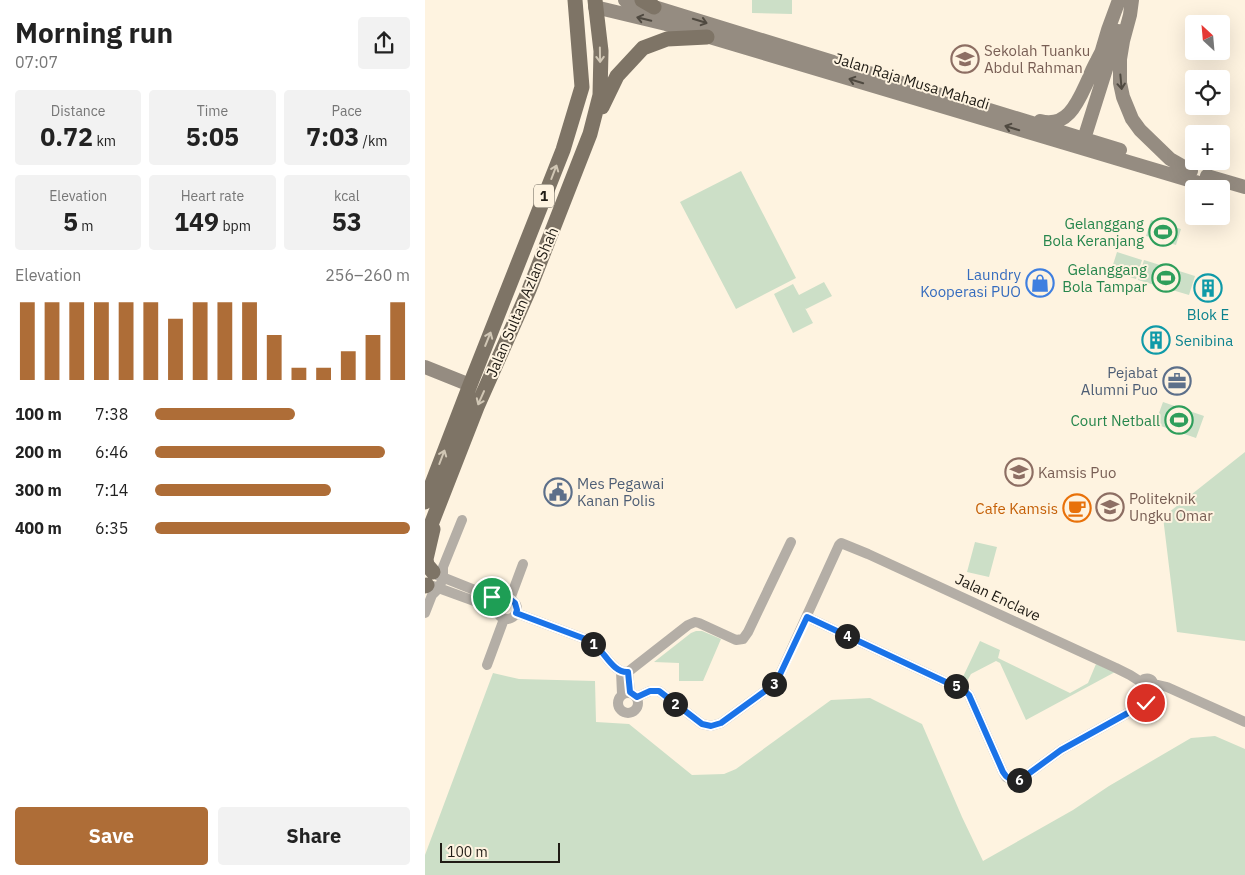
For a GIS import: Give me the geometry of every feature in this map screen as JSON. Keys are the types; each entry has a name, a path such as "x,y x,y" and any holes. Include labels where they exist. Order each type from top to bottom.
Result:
{"main road":[{"name":"Jalan Sultan Azlan Shah","path":"425,502 563,150 582,87 575,0"},
{"name":"Jalan Raja Musa Mahadi","path":"625,0 648,4 1020,118 1078,141 1193,180"},
{"path":"1078,141 1101,52 1119,0"},
{"path":"1078,141 1131,0"},
{"path":"1131,0 1130,14 1120,60 1120,83 1123,97 1132,119 1140,130 1170,159 1191,171"},
{"name":"Jalan Sultan Azlan Shah","path":"425,540 430,523 477,407 529,290 590,134 600,95 601,51 593,2"},
{"path":"582,87 588,47 586,17 593,2"},
{"name":"Jalan Raja Musa Mahadi","path":"593,2 707,37 1245,187"},
{"path":"590,134 617,76 643,48 667,39 707,37"},
{"path":"1020,118 1025,117 1055,122 1065,117 1078,102 1101,52"},
{"name":"Jalan Raja Musa Mahadi","path":"1230,192 1245,196"},
{"path":"425,367 470,385"},
{"path":"430,523 432,537 426,559 433,582"}],"street":[{"path":"425,613 432,595 433,582 443,567 462,520"},
{"path":"516,613 588,640 595,645 615,668 624,671 633,668 688,625 695,622 736,640 743,639 791,542"},
{"name":"Jalan Enclave","path":"807,617 841,543 1116,668 1147,686 1167,687 1245,722"},
{"path":"487,665 500,615 497,605 506,600 523,564"},
{"path":"433,582 515,603 516,613 511,618 500,615 488,606 433,582"},
{"path":"624,671 630,695 659,691 702,724 711,726 721,723 776,683 807,617 965,691 969,695 1003,772 1010,780 1020,780 1061,750 1132,711 1141,699 1147,686"}],"green space":[{"path":"752,0 792,0 792,14 752,13"},
{"path":"741,171 796,278 736,309 680,202"},
{"name":"Gelanggang Bola Keranjang","path":"1151,220 1181,229 1176,245 1146,236"},
{"path":"1117,252 1142,260 1136,279 1111,271"},
{"name":"Gelanggang Bola Tampar","path":"1144,260 1195,276 1189,295 1138,280"},
{"path":"824,282 832,296 805,308 813,323 793,333 774,294 793,284 799,295"},
{"name":"Court Netball","path":"1163,402 1204,416 1196,438 1155,424"},
{"path":"1245,452 1245,641 1177,632 1163,517"},
{"path":"975,542 997,547 989,577 967,572"},
{"path":"696,631 702,631 721,639 703,681 679,681 679,663 654,662"},
{"path":"980,641 1000,650 998,658 1070,693 1088,683 1096,664 1115,672 1026,720 1000,663 996,661 971,674 966,683 961,681"},
{"path":"493,673 519,679 595,681 596,722 629,724 692,775 724,774 736,769 831,700 870,698 922,724 983,861 1073,810 1109,786 1191,738 1215,736 1245,749 1245,875 425,875 425,855"}],"place":[{"name":"Sekolah Tuanku Abdul Rahman","path":"965,59"},
{"name":"Gelanggang Bola Keranjang","path":"1163,232"},
{"name":"Gelanggang Bola Tampar","path":"1166,278"},
{"name":"Laundry Kooperasi PUO","path":"1040,283"},
{"name":"Blok E","path":"1208,288"},
{"name":"Senibina","path":"1156,340"},
{"name":"Pejabat Alumni Puo","path":"1177,381"},
{"name":"Court Netball","path":"1179,420"},
{"name":"Kamsis Puo","path":"1019,472"},
{"name":"Mes Pegawai Kanan Polis","path":"558,492"},
{"name":"Politeknik Ungku Omar","path":"1110,507"},
{"name":"Cafe Kamsis","path":"1077,508"}],"route":[{"path":"492,597 502,600 510,599 517,606 516,613 588,640 595,645 615,668 628,672 630,692 637,697 650,691 659,691 702,724 711,726 721,723 776,683 807,617 965,691 969,695 1003,772 1010,780 1020,780 1061,750 1146,703"}]}
